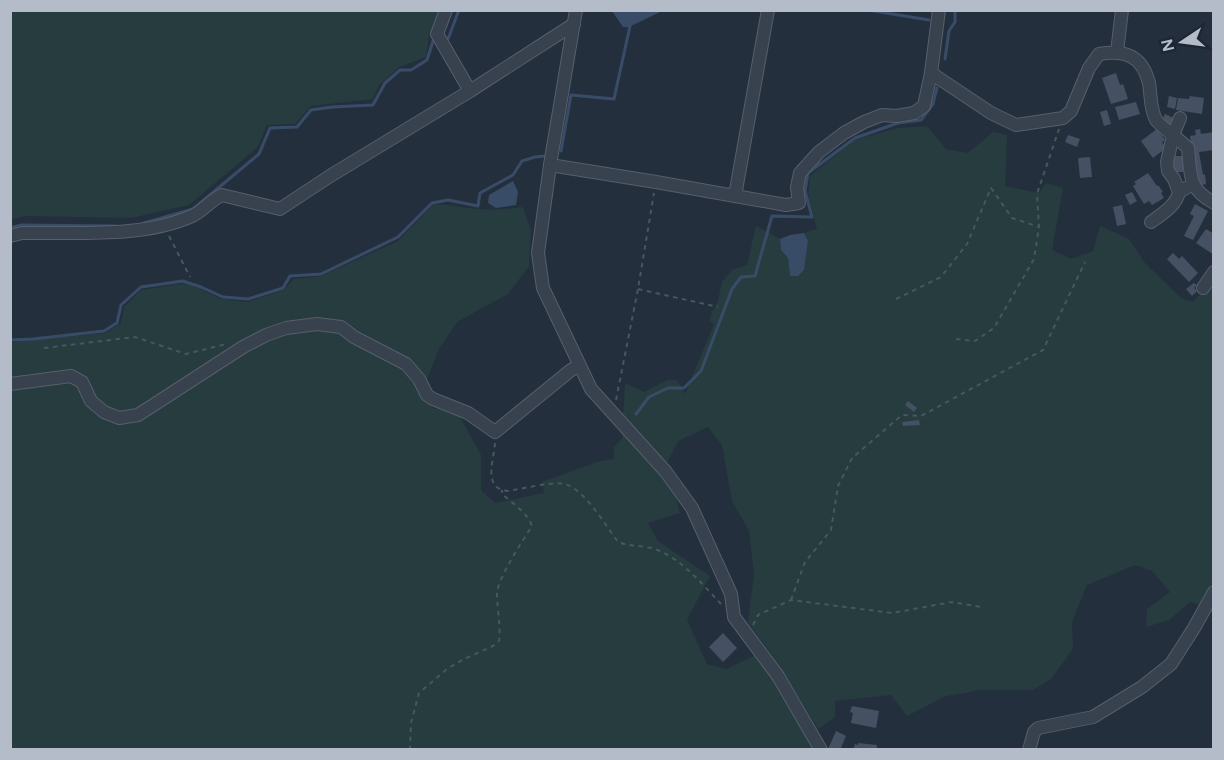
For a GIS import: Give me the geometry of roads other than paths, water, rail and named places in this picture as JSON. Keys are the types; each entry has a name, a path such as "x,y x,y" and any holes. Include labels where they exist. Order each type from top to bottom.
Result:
{"street":[{"path":"446,10 437,34 470,91"},
{"path":"576,10 538,253 543,288 591,389 666,472 692,508 731,594 734,617 778,676 821,750"},
{"path":"735,196 768,10"},
{"path":"550,165 786,206 799,203 797,187 800,173 819,152 844,133 864,122 882,115 897,116 914,113 924,106 931,73 939,10"},
{"path":"1117,52 1122,10"},
{"path":"10,236 22,233 114,232 164,226 194,215 213,199 222,195 280,209 574,24"},
{"path":"931,73 991,113 1016,124 1063,118 1071,111 1089,68 1099,54 1117,52 1130,56 1142,64 1149,82 1151,104 1156,122 1188,148 1192,184 1203,197 1214,203"},
{"path":"1151,222 1178,197 1179,192 1168,171 1167,162 1173,135 1180,118"},
{"path":"1179,192 1192,184"},
{"path":"1203,288 1214,272"},
{"path":"10,384 71,376 82,382 91,401 104,412 119,418 138,415 243,347 266,335 286,328 317,324 341,327 354,337 406,364 419,379 427,395 468,413 495,432 579,366"},
{"path":"1029,750 1034,732 1038,729 1093,717 1162,672 1171,664 1214,592"}],"water":[{"path":"612,11 662,11 629,27 623,27"},
{"path":"513,181 518,192 516,205 496,208 488,203 489,195"},
{"path":"804,233 808,241 804,270 798,276 790,276 788,258 781,250 780,239"}],"waterway":[{"path":"448,39 459,10"},
{"path":"868,10 929,20"},
{"path":"945,59 949,31 955,22 955,10"},
{"path":"561,151 571,95 614,99 630,26"},
{"path":"144,223 193,209 259,154 270,128 297,127 311,110 373,105 385,83 400,70 411,70 427,60 433,41"},
{"path":"636,414 649,397 668,388 684,388 701,371 732,289 741,277 755,276 772,216 812,217 805,191 808,173 855,138 898,123 921,120 933,104 937,88"},
{"path":"10,340 104,331 117,323 121,305 141,287 183,281 223,297 248,299 283,288 290,276 321,274 398,237 432,203 448,200 478,206 480,193 513,175 522,161 545,156"},
{"path":"10,228 21,225 116,226"}]}
